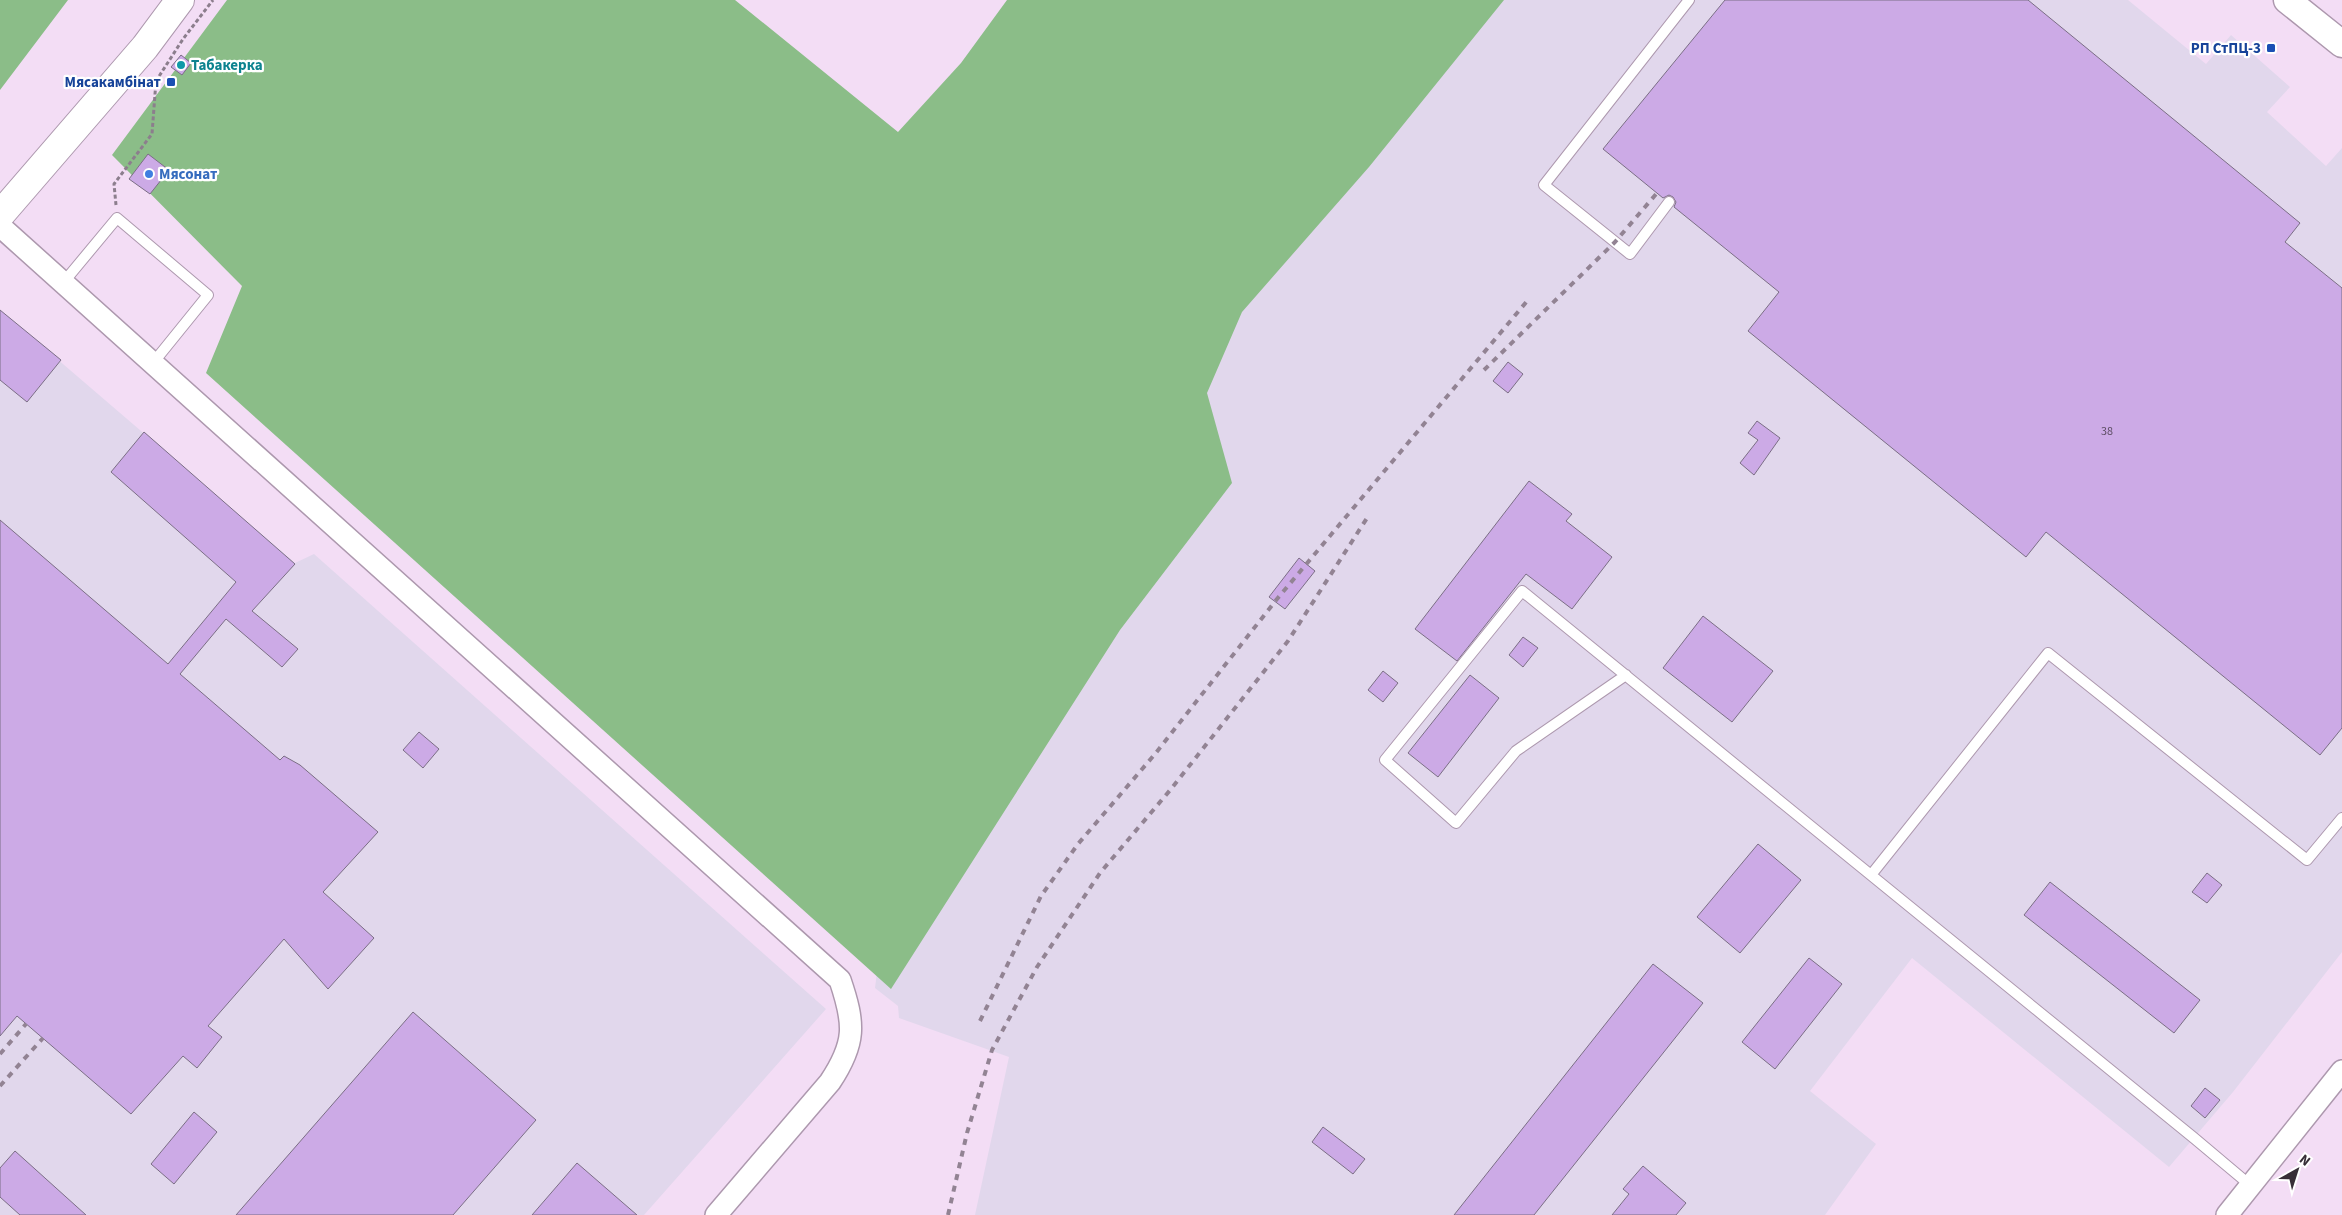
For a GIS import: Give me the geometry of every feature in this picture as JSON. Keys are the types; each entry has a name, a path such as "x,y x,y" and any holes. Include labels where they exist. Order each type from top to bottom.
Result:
{"main road":[{"path":"0,215 145,47 180,0"}],"street":[{"path":"2287,0 2342,44"},
{"path":"0,226 840,980 850,1010 851,1034 844,1062 830,1082 716,1215"},
{"path":"2226,1215 2342,1071"}],"lane":[{"path":"1669,202 1630,254 1544,185 1689,0"},
{"path":"63,282 117,218 208,295 154,363"},
{"path":"1626,675 1516,751 1456,823 1385,760 1522,591 1626,675 2250,1185"},
{"path":"1871,875 2048,654 2307,860 2342,818"}],"path":[{"path":"117,218 114,184 152,134 156,81 183,39 213,0"}],"shaded area":[{"path":"1503,0 2128,0 2206,64 2231,35 2290,87 2267,112 2326,166 2342,148 2342,952 2233,1092 2169,1167 1912,958 1810,1091 1876,1144 1825,1215 975,1215 1009,1057 899,1018 898,1006 875,988 878,964 1157,401"},
{"path":"0,310 295,563 314,554 826,1009 644,1215 0,1215"}],"green space":[{"path":"0,0 68,0 0,90"},
{"path":"227,0 735,0 898,132 961,63 1007,0 1504,0 1369,167 1242,312 1207,393 1232,483 1120,630 891,989 206,373 242,286 112,155"}],"building":[{"path":"1725,0 2028,0 2300,223 2285,242 2342,288 2342,728 2320,755 2046,532 2026,557 1748,331 1779,292 1674,207 1676,202 1673,197 1669,195 1663,198 1603,149"},
{"name":"Табакерка","path":"181,55 191,63 182,75 171,67"},
{"name":"Мясонат","path":"148,154 169,170 150,194 129,179"},
{"path":"0,310 61,360 27,402 0,380"},
{"path":"1508,362 1523,374 1508,393 1493,381"},
{"path":"1757,421 1780,438 1754,475 1740,463 1758,440 1748,433"},
{"path":"144,432 295,564 252,611 298,649 282,667 226,619 180,674 280,760 284,756 300,765 378,832 323,892 374,938 328,989 284,939 208,1026 222,1037 197,1068 183,1056 131,1114 17,1016 0,1036 0,520 168,664 236,582 111,472"},
{"path":"1529,481 1572,514 1566,521 1612,557 1572,609 1526,574 1457,661 1415,629"},
{"path":"1299,558 1315,571 1285,609 1269,597"},
{"path":"1703,616 1773,671 1732,722 1663,668"},
{"path":"1523,637 1538,648 1523,667 1509,655"},
{"path":"1383,671 1398,683 1383,702 1368,690"},
{"path":"1470,675 1499,698 1438,777 1408,753"},
{"path":"419,732 439,749 423,768 403,750"},
{"path":"1758,844 1801,880 1740,953 1697,917"},
{"path":"2207,873 2222,885 2207,903 2192,892"},
{"path":"2050,882 2200,1000 2174,1033 2024,915"},
{"path":"1809,958 1842,984 1775,1069 1742,1042"},
{"path":"1653,964 1703,1003 1534,1215 1454,1215"},
{"path":"413,1012 536,1120 453,1215 236,1215"},
{"path":"2205,1088 2220,1100 2205,1118 2191,1106"},
{"path":"194,1112 217,1132 174,1184 151,1164"},
{"path":"1323,1127 1365,1159 1353,1174 1312,1142"},
{"path":"15,1151 86,1215 20,1215 0,1197 0,1168"},
{"path":"577,1163 637,1215 532,1215"},
{"path":"1643,1166 1686,1203 1676,1215 1612,1215 1629,1194 1623,1189"}],"railway":[{"path":"1484,370 1615,242 1657,193"},
{"path":"980,1021 1041,896 1078,844 1155,754 1277,599 1528,300"},
{"path":"948,1215 967,1133 992,1050 1037,967 1100,873 1171,789 1288,641 1367,518"},
{"path":"0,1054 26,1024"},
{"path":"0,1086 43,1038"}],"place":[{"name":"РП СтПЦ-3","path":"2271,48"},
{"name":"Табакерка","path":"181,65"},
{"name":"Мясакамбінат","path":"171,82"},
{"name":"Мясонат","path":"149,174"}]}
